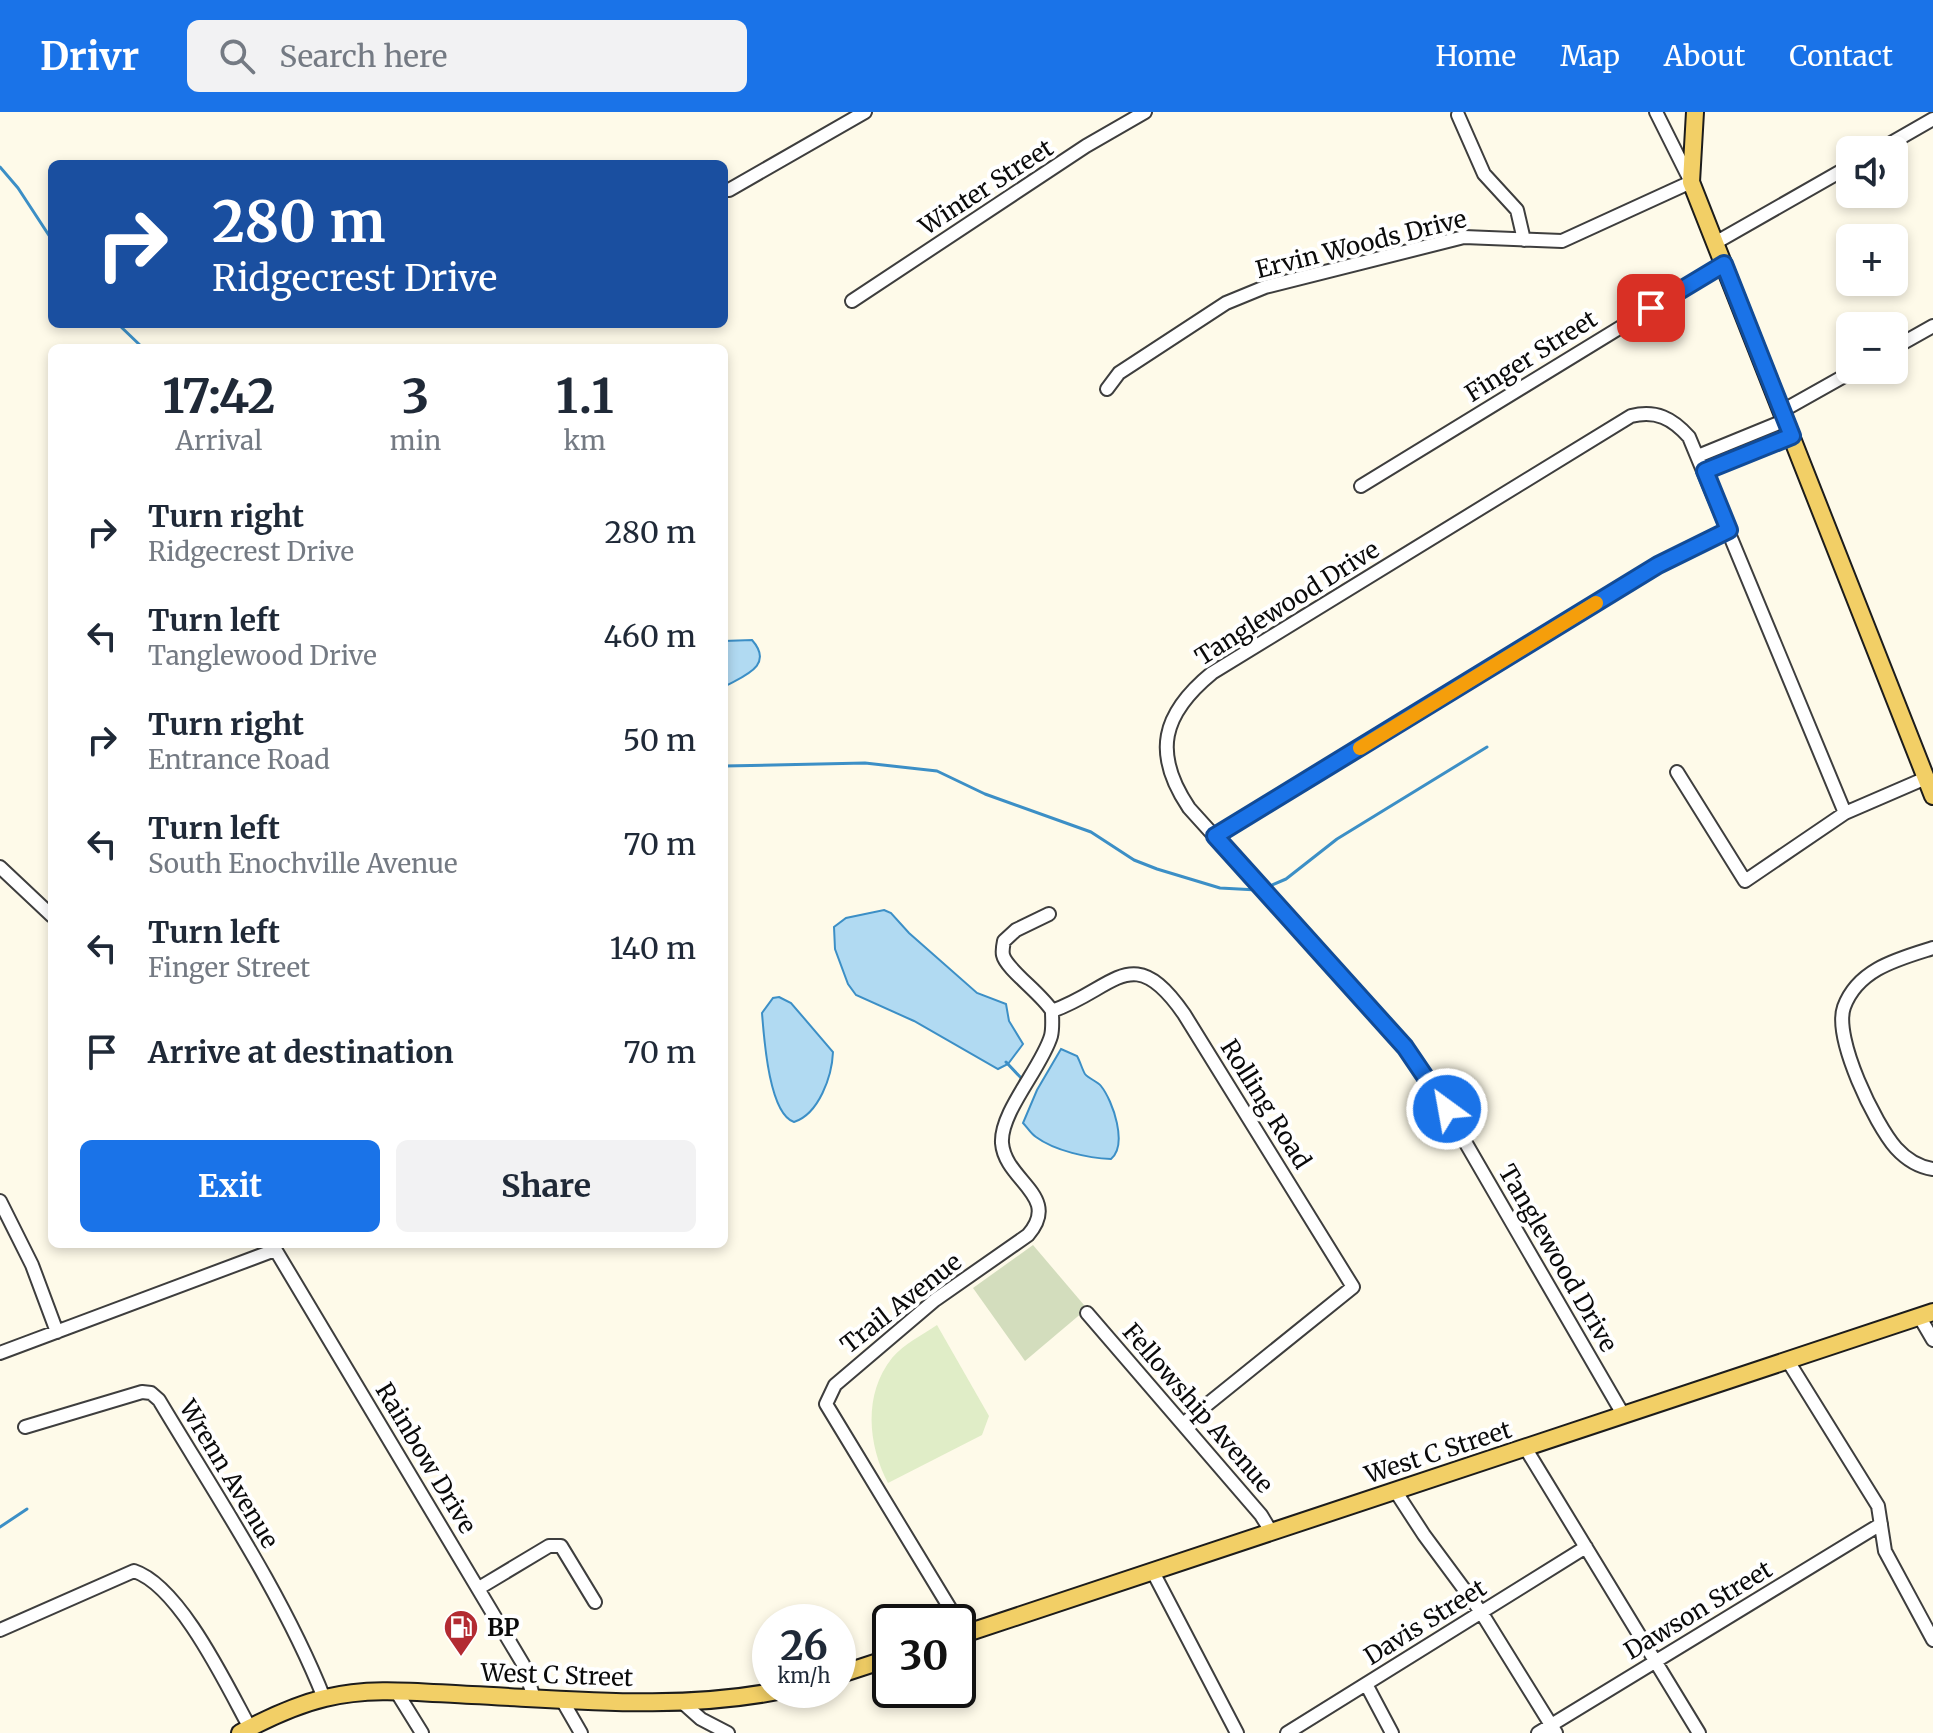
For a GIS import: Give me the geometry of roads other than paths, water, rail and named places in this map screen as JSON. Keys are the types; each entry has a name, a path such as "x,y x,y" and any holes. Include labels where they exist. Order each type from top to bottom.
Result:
{"main road":[{"path":"1695,112 1691,182 1933,796"},
{"name":"West C Street","path":"976,1630 1926,1314"},
{"name":"West C Street","path":"245,1730 324,1698 359,1692 683,1703 752,1696"}],"street":[{"path":"729,190 865,112"},
{"name":"Winter Street","path":"852,301 1086,146 1145,112"},
{"path":"1656,112 1691,182"},
{"path":"1458,115 1484,174 1517,210 1524,240"},
{"path":"1903,136 1933,119"},
{"path":"1715,243 1836,174"},
{"name":"Ervin Woods Drive","path":"1107,389 1119,373 1226,303 1265,287 1464,237 1562,241 1691,182"},
{"name":"Finger Street","path":"1361,486 1724,264"},
{"path":"1908,342 1931,331"},
{"path":"1698,456 1784,415 1836,382"},
{"name":"Tanglewood Drive","path":"1624,1416 1423,1071 1405,1047 1189,808 1176,789 1168,767 1165,743 1176,713 1192,689 1212,673 1631,416 1646,413 1661,415 1676,423 1689,437 1845,813"},
{"path":"1705,471 1792,436"},
{"path":"1215,836 1658,565 1729,530"},
{"path":"1677,772 1745,881 1845,813 1926,778"},
{"path":"0,868 48,912"},
{"path":"1049,914 1016,930 1004,941 1003,956 1009,966 1045,998 1052,1011"},
{"path":"1933,948 1895,960 1865,978 1851,993 1843,1010 1842,1029 1857,1077 1884,1133 1913,1162 1933,1169"},
{"name":"Rolling Road","path":"1052,1011 1078,1002 1118,977 1133,973 1159,982 1184,1014 1353,1287 1183,1424"},
{"name":"Trail Avenue","path":"944,1604 826,1404 830,1391 846,1375 935,1300 1028,1235 1038,1223 1041,1211 1005,1156 1002,1141 1006,1122 1051,1035 1052,1011"},
{"path":"1,1205 32,1265 57,1332"},
{"path":"0,1353 271,1248"},
{"name":"Rainbow Drive","path":"275,1248 523,1664 534,1698"},
{"name":"Fellowship Avenue","path":"1087,1313 1261,1515 1272,1533"},
{"path":"1926,1314 1933,1340"},
{"path":"1788,1361 1878,1506 1885,1551 1933,1640"},
{"name":"Wrenn Avenue","path":"25,1427 142,1392 151,1393 159,1400 297,1635 324,1698"},
{"path":"1526,1449 1699,1733"},
{"path":"1396,1492 1481,1612 1554,1729"},
{"name":"Dawson Street","path":"1538,1733 1554,1729 1656,1662 1881,1524"},
{"path":"479,1588 549,1546 561,1546 595,1602"},
{"name":"Davis Street","path":"1287,1733 1586,1547"},
{"path":"0,1630 134,1571 147,1575 192,1626 218,1667 245,1730"},
{"path":"1153,1572 1237,1733"},
{"path":"1366,1684 1392,1733"},
{"path":"396,1691 422,1733"},
{"path":"562,1700 581,1733"},
{"path":"683,1703 701,1719 728,1733"}],"water":[{"path":"752,640 760,657 754,669 728,685 728,641"},
{"path":"884,910 891,913 977,993 1006,1004 1009,1021 1023,1044 1008,1064 998,1069 914,1021 856,995 848,984 835,949 834,927 846,918"},
{"path":"779,997 791,1003 833,1052 830,1072 817,1103 803,1118 794,1122 786,1116 773,1091 764,1039 762,1013 773,998"},
{"path":"1061,1049 1077,1056 1085,1074 1101,1086 1110,1102 1118,1134 1116,1152 1111,1159 1052,1146 1034,1136 1023,1123 1037,1090"}],"waterway":[{"path":"0,167 48,234"},
{"path":"122,328 139,344"},
{"path":"1265,888 1286,879 1337,839 1487,747"},
{"path":"728,766 865,763 937,771 985,794 1091,832 1134,860 1157,869 1220,888 1257,890"},
{"path":"1006,1062 1023,1080"},
{"path":"0,1527 27,1509"}],"place":[{"name":"BP","path":"461,1658"}]}
